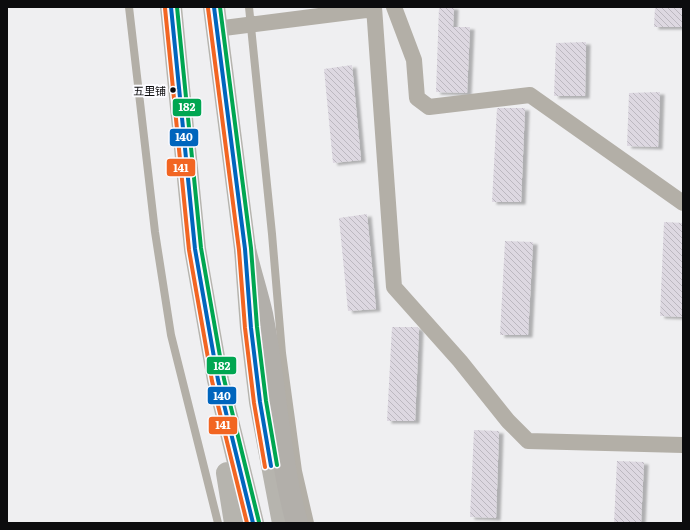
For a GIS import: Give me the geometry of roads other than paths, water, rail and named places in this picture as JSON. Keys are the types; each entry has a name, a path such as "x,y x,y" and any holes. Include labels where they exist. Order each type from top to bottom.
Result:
{"highway":[{"path":"245,249 262,313 280,442 291,501 297,523"}],"main road":[{"path":"171,7 195,249 218,380 253,523"},
{"path":"214,7 245,249 251,328 260,402 283,523"},
{"path":"218,380 221,432 235,523"}],"street":[{"path":"394,7 414,60 417,98 429,107 530,95 683,203"},
{"path":"216,29 374,8 394,287 460,361 508,421 528,442 683,445"}],"lane":[{"path":"129,7 155,232 171,335 218,523"},
{"path":"249,7 272,234 282,354 298,471 310,523"}],"place":[{"name":"五里铺","path":"173,90"}]}
